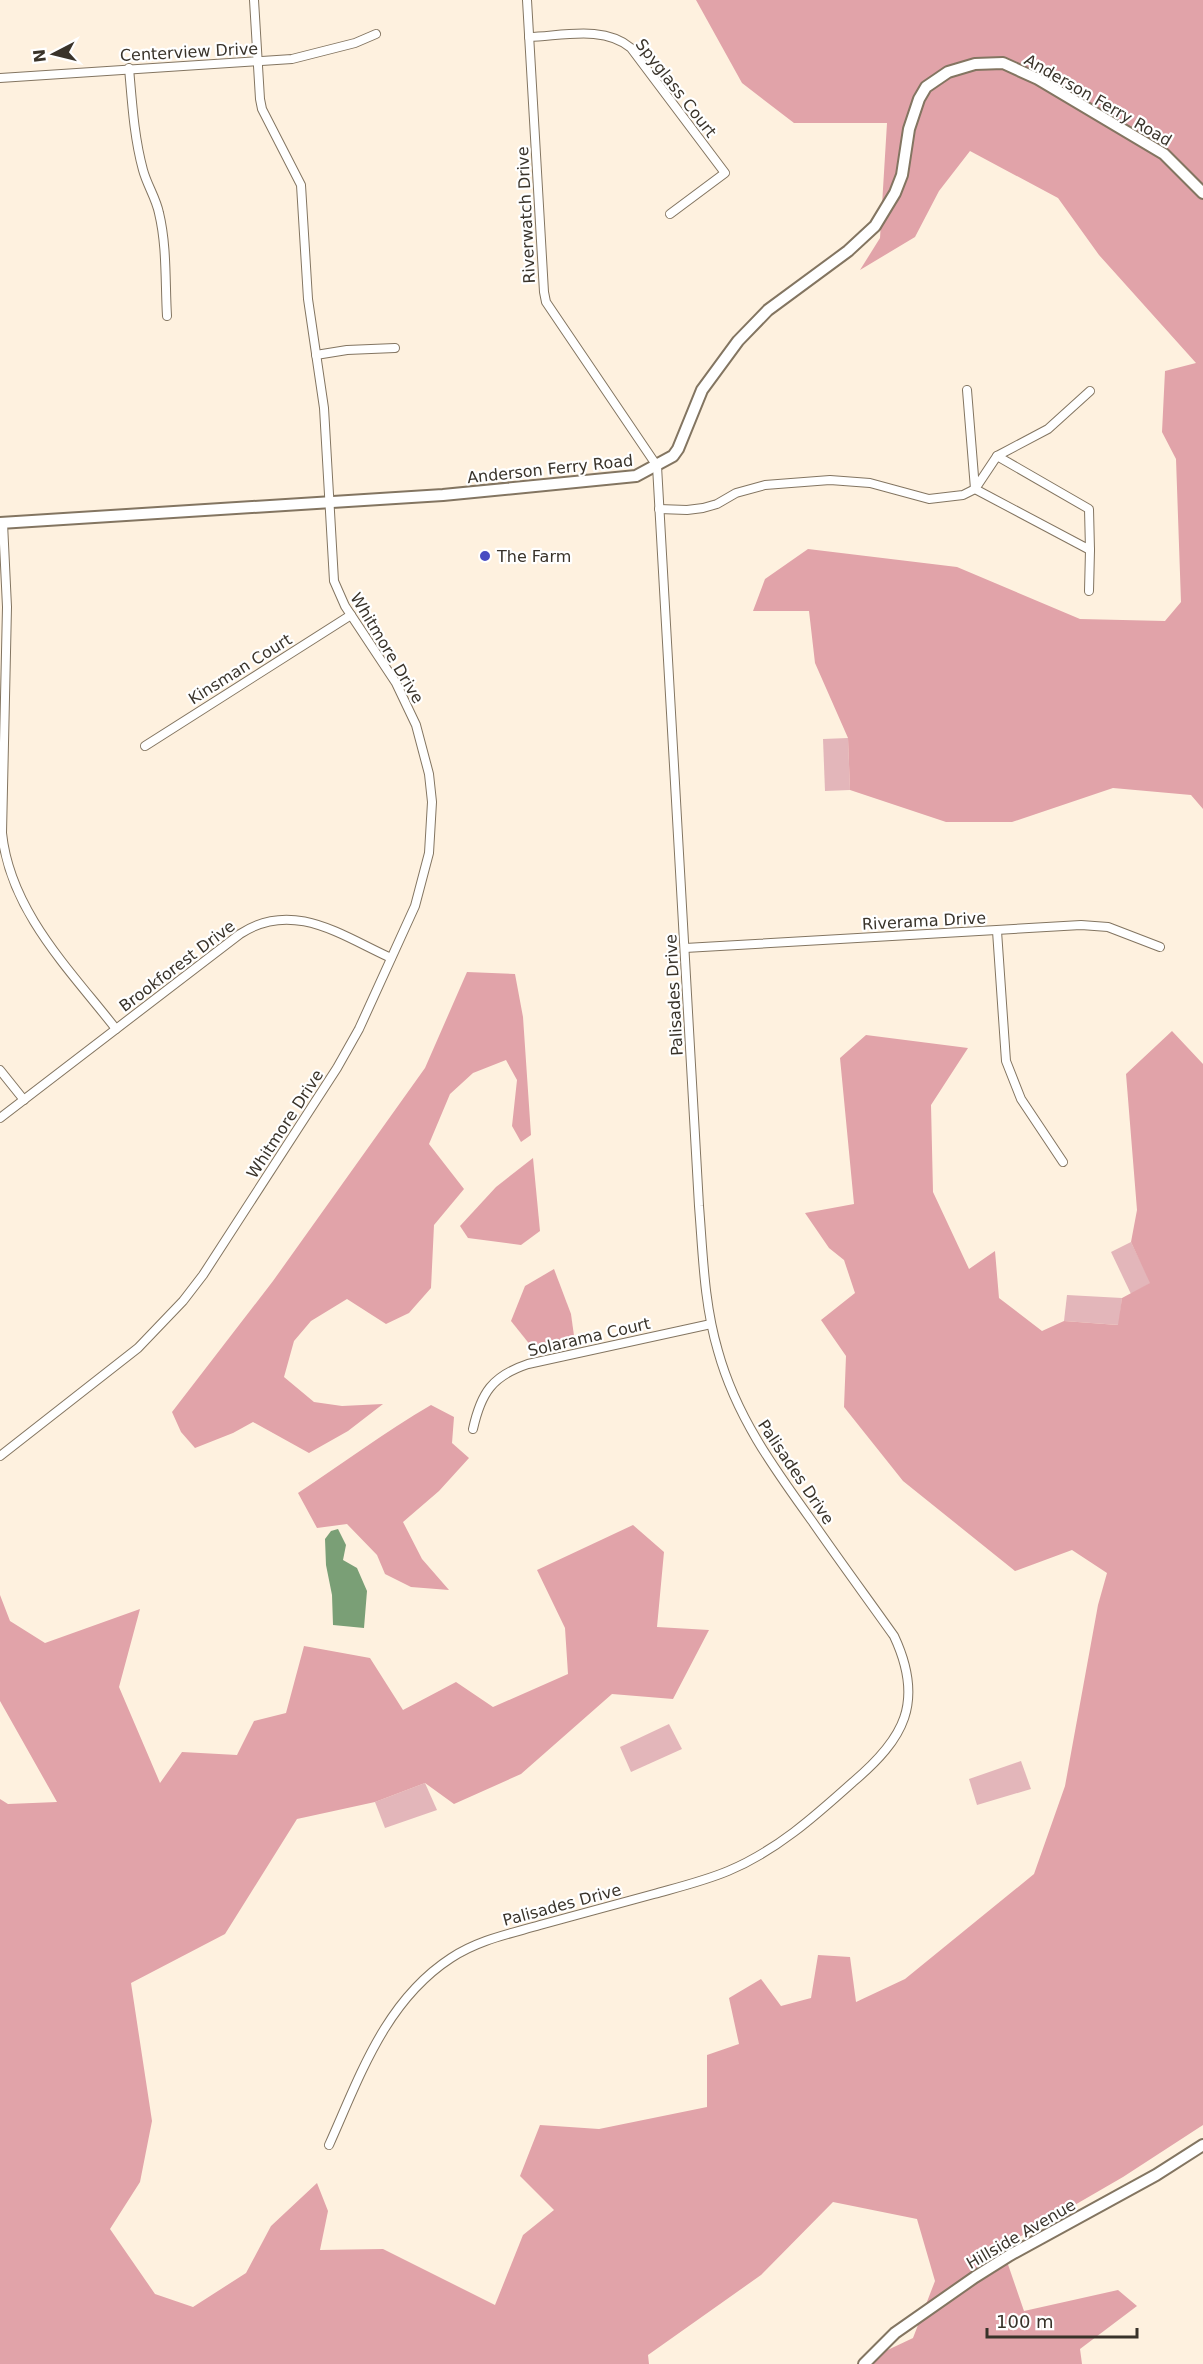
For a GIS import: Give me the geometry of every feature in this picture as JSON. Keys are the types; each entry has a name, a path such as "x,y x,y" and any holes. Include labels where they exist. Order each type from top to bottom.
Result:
{"street":[{"name":"Whitmore Drive","path":"0,1456 138,1348 183,1301 203,1275 337,1068 359,1029 415,906 429,853 432,802 429,774 416,725 407,704 338,594 334,581 324,408 308,299 301,185 262,109 254,0"},
{"name":"Riverwatch Drive","path":"527,0 546,302 657,466"},
{"name":"Centerview Drive","path":"0,78 302,58 355,43 376,34"},
{"name":"Spyglass Court","path":"529,37 599,34 616,38 631,48 724,173 670,214"},
{"name":"Anderson Ferry Road","path":"2,523 443,495 636,476 673,456 702,390 738,341 768,310 848,251 875,226 895,193 902,175 909,129 919,99 926,87 948,72 975,64 1003,63 1038,79 1164,154 1203,193"},
{"path":"129,68 132,112 139,157 143,173 155,200 161,225 166,316"},
{"path":"316,355 347,350 395,348"},
{"path":"967,390 975,489"},
{"path":"659,509 703,508 743,491 765,486 849,480 870,483 929,500 963,495 975,489 997,456 1048,429 1090,391"},
{"path":"997,456 1089,509 1089,591"},
{"name":"Palisades Drive","path":"329,2145 388,2021 416,1985 434,1969 453,1956 491,1939 701,1881 752,1860 799,1830 874,1764 887,1750 901,1726 908,1699 909,1685 902,1653 894,1636 776,1471 751,1432 728,1381 711,1324 705,1283 657,466"},
{"path":"975,489 1090,550"},
{"path":"2,523 7,607 1,806 4,852 8,871 28,914 116,1029"},
{"name":"Kinsman Court","path":"145,746 351,615"},
{"name":"Brookforest Drive","path":"0,1118 240,934 271,920 285,918 314,923 391,958"},
{"name":"Riverama Drive","path":"685,948 1094,925 1121,931 1160,947"},
{"path":"997,931 1006,1060 1021,1099 1063,1162"},
{"path":"0,1070 24,1100"},
{"name":"Solarama Court","path":"473,1429 484,1394 515,1368 711,1324"},
{"name":"Hillside Avenue","path":"864,2364 895,2333 975,2277 1010,2255 1156,2175 1203,2145"}],"shaded area":[{"path":"696,0 1203,0 1203,809 1191,795 1113,788 1012,822 946,822 850,790 848,738 815,663 809,611 753,611 765,579 808,549 957,567 1080,619 1165,621 1181,602 1176,459 1162,432 1165,371 1196,363 1099,255 1058,198 970,151 939,191 915,237 860,270 880,238 887,123 794,123 742,83"},
{"path":"848,738 850,790 825,791 823,739"},
{"path":"467,972 515,974 523,1017 531,1135 521,1142 512,1126 517,1080 506,1060 473,1073 450,1094 429,1144 464,1189 434,1225 431,1288 409,1313 386,1324 347,1299 311,1321 294,1341 284,1377 314,1402 342,1406 383,1404 348,1431 309,1453 253,1422 233,1433 195,1448 181,1432 172,1412 273,1281 425,1068"},
{"path":"1172,1031 1203,1064 1203,2125 1123,2177 1002,2247 1024,2311 1118,2290 1137,2306 1080,2349 1082,2364 858,2364 913,2338 935,2281 917,2219 833,2202 761,2275 648,2355 649,2364 0,2364 0,1799 8,1804 57,1802 0,1701 0,1595 10,1621 45,1643 140,1609 119,1687 160,1783 182,1752 237,1755 254,1721 286,1713 304,1646 370,1658 403,1710 456,1682 493,1707 568,1674 565,1628 537,1570 633,1525 664,1552 657,1627 709,1630 673,1699 612,1694 521,1774 454,1804 425,1783 375,1802 297,1819 225,1934 131,1983 152,2121 140,2182 110,2229 155,2294 193,2307 246,2273 271,2226 317,2183 328,2211 320,2250 383,2249 495,2305 523,2235 554,2210 520,2176 540,2125 599,2129 707,2107 707,2055 739,2044 729,1998 761,1979 781,2006 811,1998 818,1955 850,1957 856,2002 905,1979 1034,1874 1065,1786 1098,1605 1107,1573 1072,1550 1015,1571 903,1481 844,1407 846,1356 821,1320 855,1293 844,1260 829,1248 805,1213 854,1204 840,1058 866,1035 968,1048 931,1105 933,1192 969,1269 995,1251 999,1298 1042,1331 1064,1321 1118,1325 1122,1298 1150,1283 1131,1242 1137,1210 1126,1074"},
{"path":"533,1158 540,1231 521,1245 468,1238 460,1226 496,1187"},
{"path":"1131,1242 1151,1283 1131,1294 1111,1252"},
{"path":"554,1269 571,1314 575,1343 531,1346 511,1321 525,1286"},
{"path":"1067,1295 1122,1298 1119,1325 1064,1321"},
{"path":"431,1405 454,1417 452,1443 469,1458 439,1491 403,1522 422,1559 449,1590 411,1587 385,1574 377,1555 347,1524 317,1528 298,1493"},
{"path":"338,1529 346,1545 343,1560 357,1568 367,1591 364,1628 333,1625 325,1539 331,1531"},
{"path":"669,1724 682,1749 631,1772 620,1747"},
{"path":"1021,1761 1031,1789 977,1805 969,1779"},
{"path":"425,1783 437,1810 385,1828 375,1802"}],"place":[{"name":"The Farm","path":"485,556"}]}
